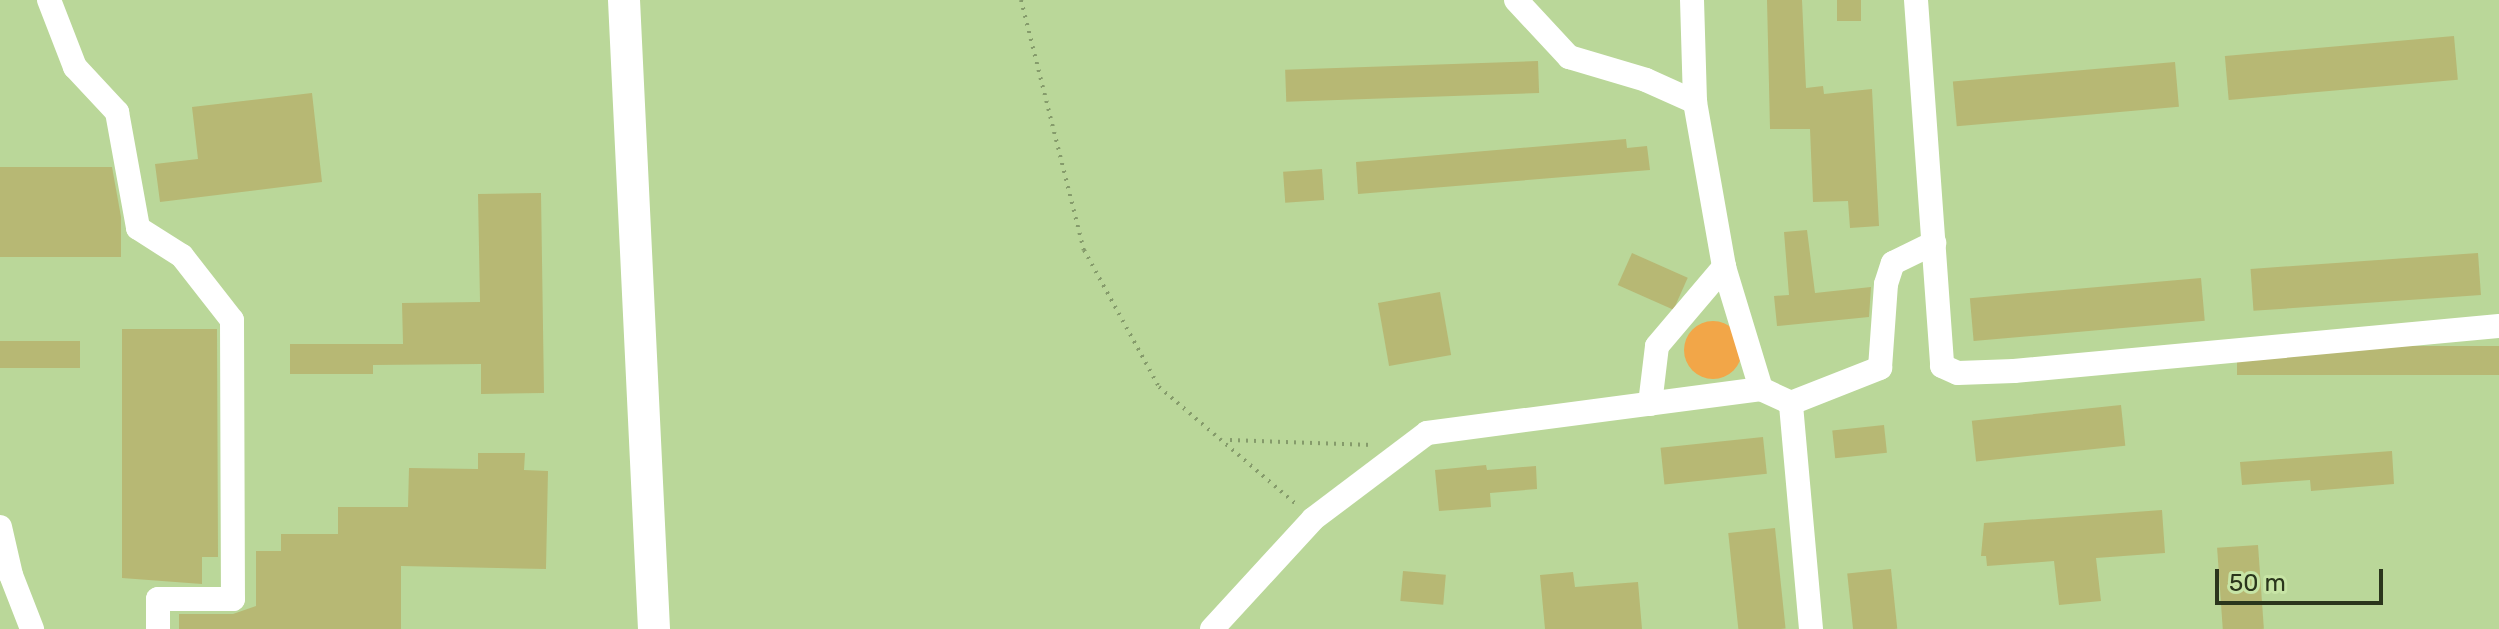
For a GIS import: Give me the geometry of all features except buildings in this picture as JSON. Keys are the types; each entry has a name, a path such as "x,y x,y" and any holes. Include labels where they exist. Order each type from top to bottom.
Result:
{"main road":[{"path":"624,0 654,629"}],"lane":[{"path":"49,0 75,67 117,112 138,228 182,256 232,320 233,599 158,599 158,629"},
{"path":"1516,0 1569,57 1646,80 1695,102"},
{"path":"1692,0 1695,102 1724,267 1761,389"},
{"path":"1916,0 1942,366 1958,373 2499,326"},
{"path":"1212,629 1313,519 1427,433 1761,389 1791,403 1880,368 1886,284 1893,263 1934,243"},
{"path":"1650,404 1657,346 1724,267"},
{"path":"1791,403 1811,629"},
{"path":"0,527 11,575 32,629"}],"path":[{"path":"1021,0 1084,250 1159,387 1228,440 1313,519"},
{"path":"1228,440 1412,446"}],"shaded area":[{"path":"1713,321 1734,329 1742,350 1734,371 1713,379 1692,371 1684,350 1692,329"}]}
